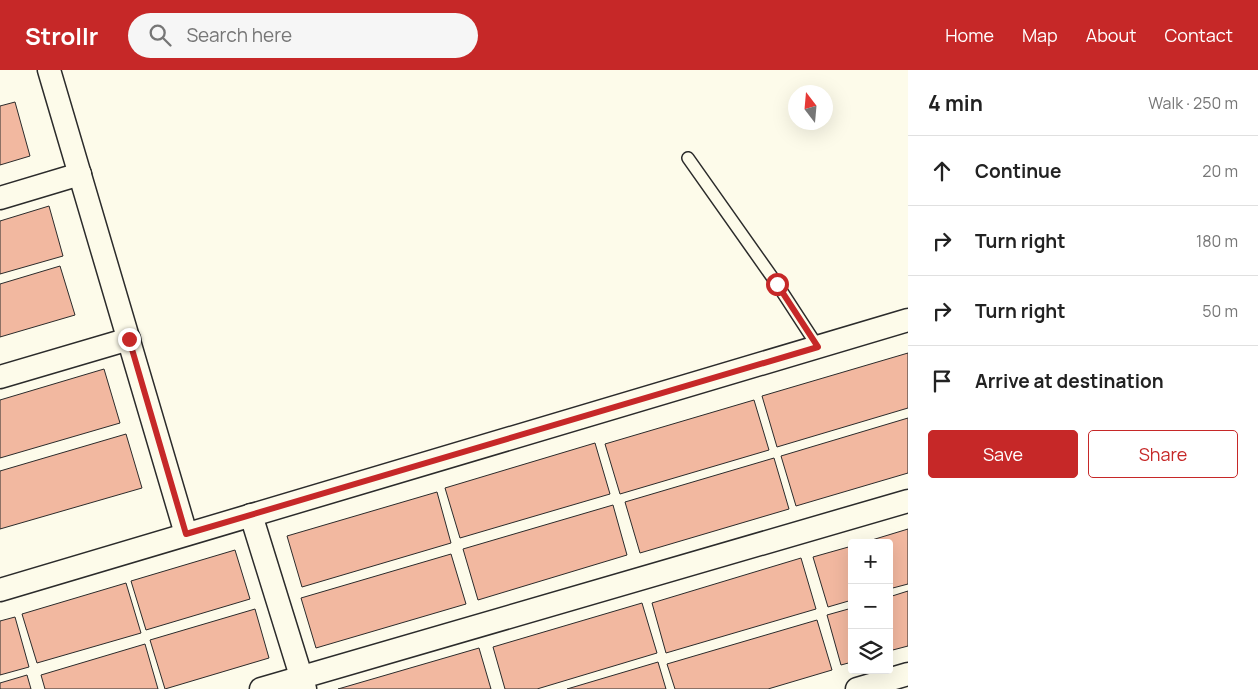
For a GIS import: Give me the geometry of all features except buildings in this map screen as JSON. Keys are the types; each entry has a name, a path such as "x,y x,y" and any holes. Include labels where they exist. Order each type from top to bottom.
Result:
{"street":[{"path":"49,70 186,534"},
{"path":"0,198 80,174"},
{"path":"0,590 908,320"},
{"path":"0,377 129,339"},
{"path":"261,689 303,683 908,501"},
{"path":"251,515 303,683"},
{"path":"858,689 908,674"}],"lane":[{"path":"688,158 777,284 818,347"}],"route":[{"path":"129,339 186,534 818,347 777,284"}]}
